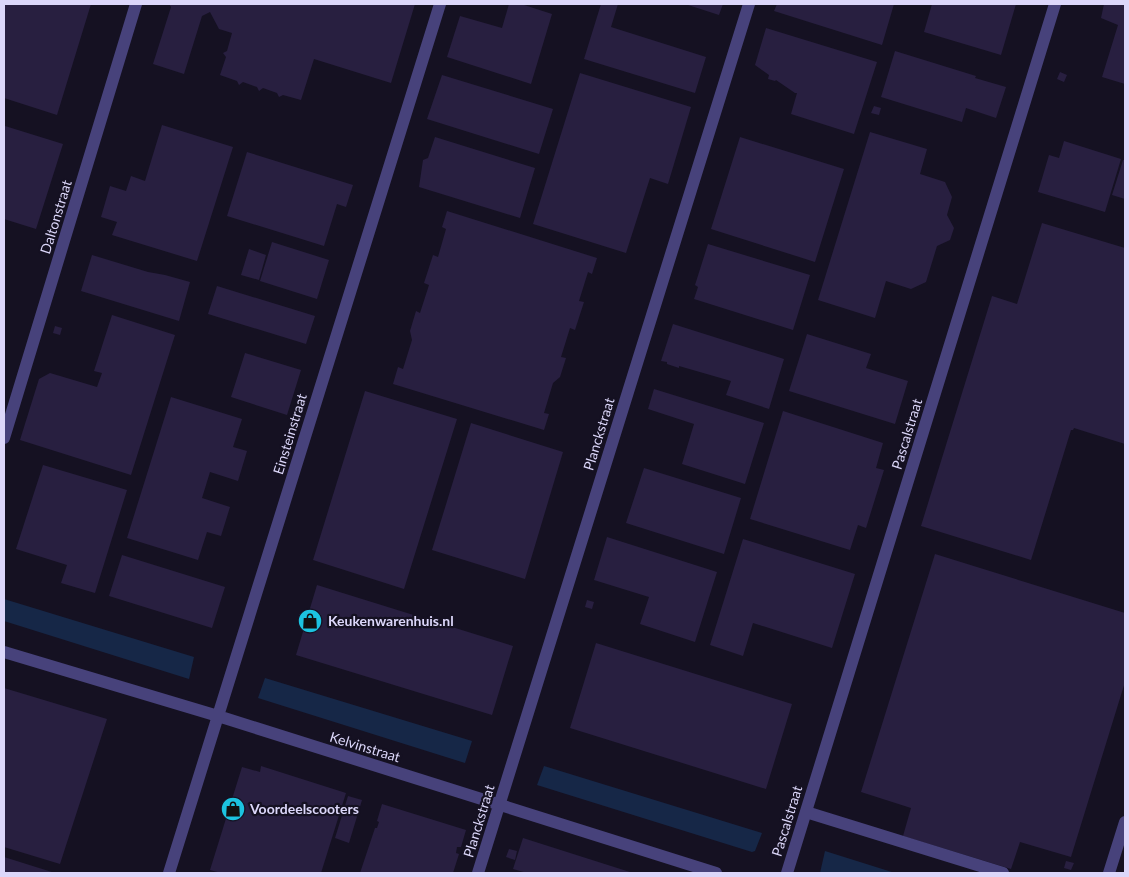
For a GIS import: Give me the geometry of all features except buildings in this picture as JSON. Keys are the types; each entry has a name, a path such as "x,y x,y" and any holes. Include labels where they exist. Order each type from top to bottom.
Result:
{"street":[{"name":"Daltonstraat","path":"4,438 136,4"},
{"name":"Einsteinstraat","path":"169,873 440,4"},
{"name":"Planckstraat","path":"478,873 749,4"},
{"name":"Pascalstraat","path":"787,873 1056,4"},
{"name":"Kelvinstraat","path":"4,652 218,716 716,873"},
{"path":"806,812 1003,873"},
{"path":"1113,872 1125,822"}],"water":[{"path":"4,599 194,657 189,679 4,621"},
{"path":"265,678 472,741 465,763 258,698"},
{"path":"544,766 762,833 755,851 752,852 537,785"},
{"path":"825,851 895,873 820,873"}],"place":[{"name":"Keukenwarenhuis.nl","path":"310,621"},
{"name":"Voordeelscooters","path":"233,809"}]}
